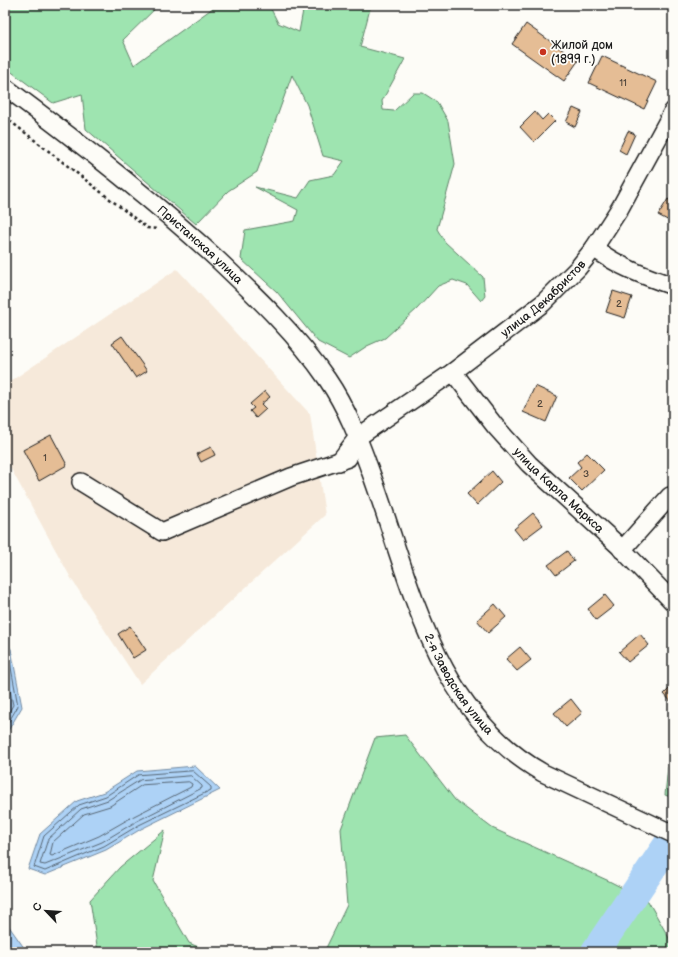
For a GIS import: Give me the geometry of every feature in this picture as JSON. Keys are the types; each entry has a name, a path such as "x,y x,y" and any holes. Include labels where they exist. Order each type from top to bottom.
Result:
{"street":[{"name":"Пристанская улица","path":"5,88 136,188 238,279 282,324 328,380 346,409 361,444"},
{"name":"улица Декабристов","path":"81,482 162,532 291,477 339,462 542,303 578,268 594,248 631,189 673,110"},
{"path":"594,248 611,261 627,269 673,286"},
{"name":"улица Карла Маркса","path":"453,372 495,426 529,464 622,550 673,602"},
{"name":"2-я Заводская улица","path":"361,444 430,640 452,684 486,728 504,747 529,765 673,834"},
{"path":"622,550 670,496"}],"path":[{"path":"5,117 147,228"}],"shaded area":[{"path":"177,269 310,414 325,515 140,684 72,580 5,458 5,385"}],"green space":[{"path":"5,5 159,5 123,40 134,65 217,5 269,5 278,23 299,32 304,5 371,5 360,47 405,59 382,101 383,110 394,111 413,93 423,93 437,102 448,121 455,164 437,229 445,242 483,277 485,296 481,301 467,285 453,280 438,286 417,309 385,338 367,346 349,358 318,342 277,292 241,259 245,230 295,221 298,210 255,187 298,198 310,180 334,175 344,161 323,156 307,105 292,75 257,172 228,191 196,224 86,129 82,94 53,103 5,67"},
{"path":"405,735 455,800 492,828 609,881 648,901 673,945 673,952 317,952 326,948 347,905 341,829 375,738"},
{"path":"673,763 673,798 665,795 668,767"},
{"path":"165,830 153,881 189,943 210,952 98,952 90,900 120,867"}],"water":[{"path":"5,641 11,649 22,707 5,736"},
{"path":"195,766 220,790 141,829 106,850 45,875 28,869 40,834 77,801 104,792 137,771"},
{"path":"5,922 8,925 27,952 5,952"}],"building":[{"path":"526,24 578,61 564,81 512,44"},
{"path":"602,56 657,82 644,109 589,83"},
{"path":"573,108 582,112 575,127 566,122"},
{"path":"535,112 542,120 548,114 555,121 534,142 520,127"},
{"path":"628,131 635,134 626,154 619,150"},
{"path":"668,199 673,202 673,223 658,215"},
{"path":"613,291 632,297 625,318 606,312"},
{"path":"673,317 673,336 667,334"},
{"path":"122,336 147,371 136,378 112,343"},
{"path":"535,386 557,396 546,422 523,412"},
{"path":"265,391 270,397 261,404 266,409 256,418 250,411 254,408 250,404"},
{"path":"51,435 67,465 39,481 23,450"},
{"path":"211,447 215,455 201,462 197,454"},
{"path":"587,453 604,470 582,491 569,478 581,467 577,462"},
{"path":"492,471 501,482 477,505 467,494"},
{"path":"533,513 543,525 523,540 514,529"},
{"path":"567,551 574,561 556,575 548,565"},
{"path":"605,595 614,606 596,620 588,609"},
{"path":"495,604 506,617 488,633 477,620"},
{"path":"130,626 146,650 133,658 118,634"},
{"path":"640,634 649,645 628,662 619,652"},
{"path":"520,647 531,660 517,671 506,659"},
{"path":"673,685 673,704 664,694"},
{"path":"571,699 582,713 566,727 554,713"}],"waterway":[{"path":"595,952 673,837"}],"place":[{"name":"Жилой дом (1899 г.)","path":"543,52"}]}
